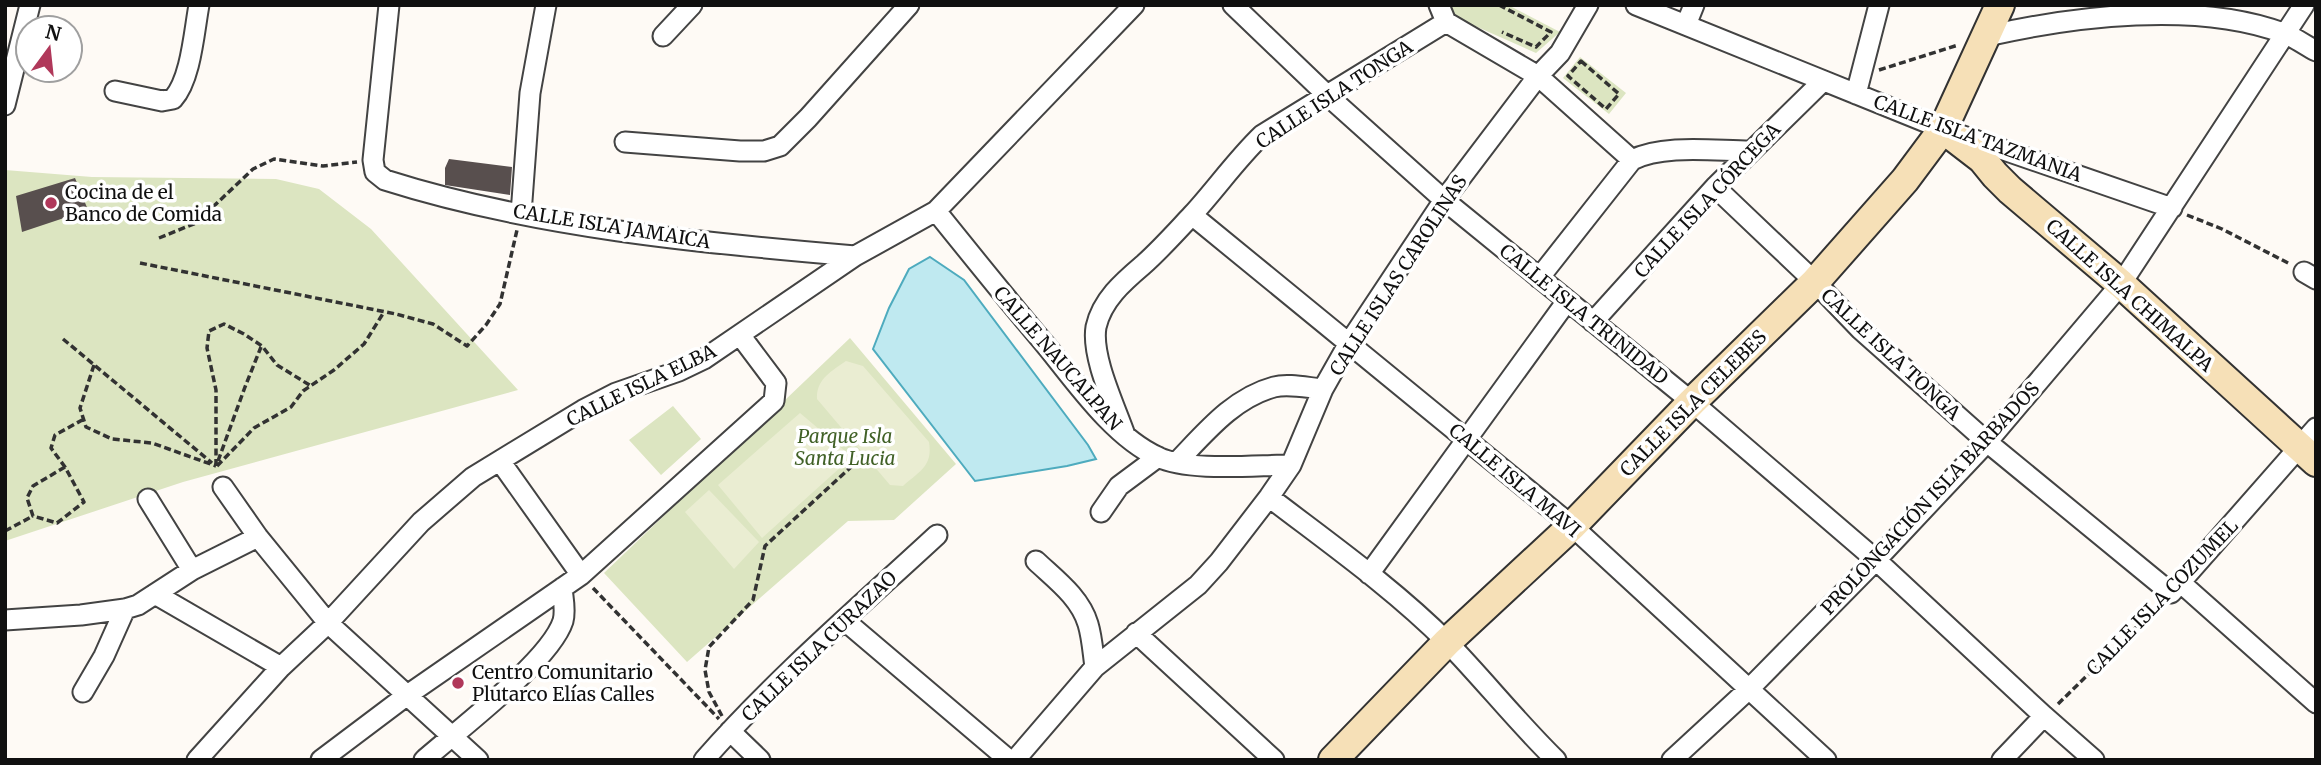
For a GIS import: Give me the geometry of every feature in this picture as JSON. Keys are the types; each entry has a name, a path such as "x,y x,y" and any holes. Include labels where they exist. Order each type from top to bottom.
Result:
{"street":[{"path":"5,105 30,5"},
{"path":"114,91 162,101 173,99 179,93 189,59 199,5"},
{"path":"374,166 389,5"},
{"path":"521,214 530,93 546,5"},
{"path":"663,37 691,5"},
{"path":"625,142 740,151 764,151 780,146 909,5"},
{"name":"CALLE ISLA ELBA","path":"206,757 282,667 328,623 421,522 473,477 616,393 679,371 704,359 855,256 936,211 1134,5"},
{"name":"CALLE ISLA TRINIDAD","path":"1233,5 1328,96 1444,200 1692,402 1876,560 2094,760"},
{"name":"CALLE ISLAS CAROLINAS","path":"1015,760 1095,667 1198,585 1269,497 1291,465 1323,389 1349,343 1444,200 1538,76 1560,53 1588,5"},
{"name":"CALLE ISLA TAZMANIA","path":"1636,5 1823,81 1858,85 1943,129 2172,208"},
{"path":"1686,25 1693,5"},
{"path":"1858,85 1878,5"},
{"name":"CALLE ISLA CELEBES","path":"1333,760 1447,642 1572,526 1692,402 1815,282 1905,180 1943,129 2000,5"},
{"name":"PROLONGACIÓN ISLA BARBADOS","path":"1672,760 1749,689 1876,560 1987,442 2121,284 2304,5"},
{"path":"1987,36 2038,24 2157,10 2250,24 2284,34 2316,51"},
{"name":"CALLE ISLA TONGA","path":"1125,435 1097,355 1096,328 1105,304 1126,277 1144,264 1192,215 1240,156 1262,135 1328,96 1443,14 1538,76 1632,160"},
{"name":"CALLE ISLA CÓRCEGA","path":"1593,322 1715,187 1823,81"},
{"name":"CALLE ISLA CHIMALPA","path":"1943,129 1982,159 2010,190 2310,446"},
{"path":"1977,140 1992,134 2002,135 2165,193 2172,192 2190,180"},
{"path":"1539,278 1632,160 1644,154 1662,151 1750,151"},
{"name":"CALLE ISLA JAMAICA","path":"374,166 385,180 397,184 521,214 679,238 855,256"},
{"name":"CALLE ISLA TONGA","path":"1715,187 1815,282 1861,330 1987,442 2176,588 2316,703"},
{"name":"CALLE NAUCALPAN","path":"936,211 1087,397 1125,435 1158,457 1177,462 1202,465 1291,465"},
{"name":"CALLE ISLA MAVI","path":"1192,215 1572,526 1826,760"},
{"path":"1369,574 1567,301"},
{"path":"321,760 406,696 581,575 774,401 776,383 740,335"},
{"path":"1177,462 1214,423 1242,401 1276,386 1323,389"},
{"name":"CALLE ISLA COZUMEL","path":"2176,588 2310,446"},
{"path":"1101,512 1131,474 1158,457"},
{"path":"500,461 581,575"},
{"path":"223,487 258,537 328,623 478,760"},
{"path":"1269,497 1369,574 1447,642 1505,708 1556,760"},
{"path":"148,499 192,570"},
{"name":"CALLE ISLA CURAZAO","path":"705,760 730,731 844,620 937,535"},
{"path":"5,620 125,609 155,594 192,570 258,537"},
{"path":"1036,561 1081,608 1088,625 1095,667"},
{"path":"424,760 521,676 549,645 563,620 562,588"},
{"path":"155,594 282,667"},
{"path":"83,692 104,656 125,609"},
{"path":"844,620 1009,760"},
{"path":"1136,633 1273,760"},
{"path":"2003,760 2044,716"},
{"path":"730,731 760,760"}],"path":[{"path":"1499,5 1551,32 1536,47 1499,31"},
{"path":"1858,85 1987,36"},
{"path":"1581,61 1619,94 1606,109 1568,76 1581,61"},
{"path":"159,238 196,223 253,169 274,159 323,166 374,166"},
{"path":"2172,208 2234,234 2310,276"},
{"path":"140,263 433,324 467,346 500,304 521,214"},
{"path":"216,466 254,428 291,407 303,391 334,370 364,344 384,312"},
{"path":"223,487 216,466 216,390 207,348 209,331 223,324 244,334 262,346 277,365 311,386"},
{"path":"63,339 216,466"},
{"path":"216,466 244,387 262,346"},
{"path":"94,365 80,408 86,427 112,439 152,443 216,466"},
{"path":"5,531 33,516 57,523 84,502 51,448 55,435 84,419"},
{"path":"730,731 709,692 705,670 709,647 753,600 765,546 864,455"},
{"path":"33,516 27,498 33,486 65,467"},
{"path":"581,575 730,731"},
{"name":"CALLE ISLA COZUMEL","path":"2044,716 2176,588"}],"green space":[{"path":"1445,5 1508,5 1560,32 1536,53 1448,14"},
{"path":"1580,57 1626,93 1609,114 1563,78"},
{"path":"5,170 92,177 276,179 319,189 371,229 518,390 183,482 5,541"},
{"name":"Parque Isla Santa Lucia","path":"850,338 956,464 894,520 848,521 687,662 604,573"},
{"path":"846,361 863,366 929,442 927,463 903,486 890,485 817,399 822,381"},
{"path":"673,406 701,439 661,475 629,440"},
{"path":"800,413 852,457 762,538 718,485"},
{"path":"709,490 759,542 734,569 685,512"}],"water":[{"path":"930,257 964,280 1096,459 975,481 873,349 889,308 909,269"}],"building":[{"path":"449,159 512,167 510,195 445,185 445,168"},
{"name":"Cocina de el Banco de Comida","path":"75,178 88,210 22,232 16,196"}],"place":[{"name":"Cocina de el Banco de Comida","path":"51,203"},
{"name":"Centro Comunitario Plutarco Elías Calles","path":"458,683"}]}
